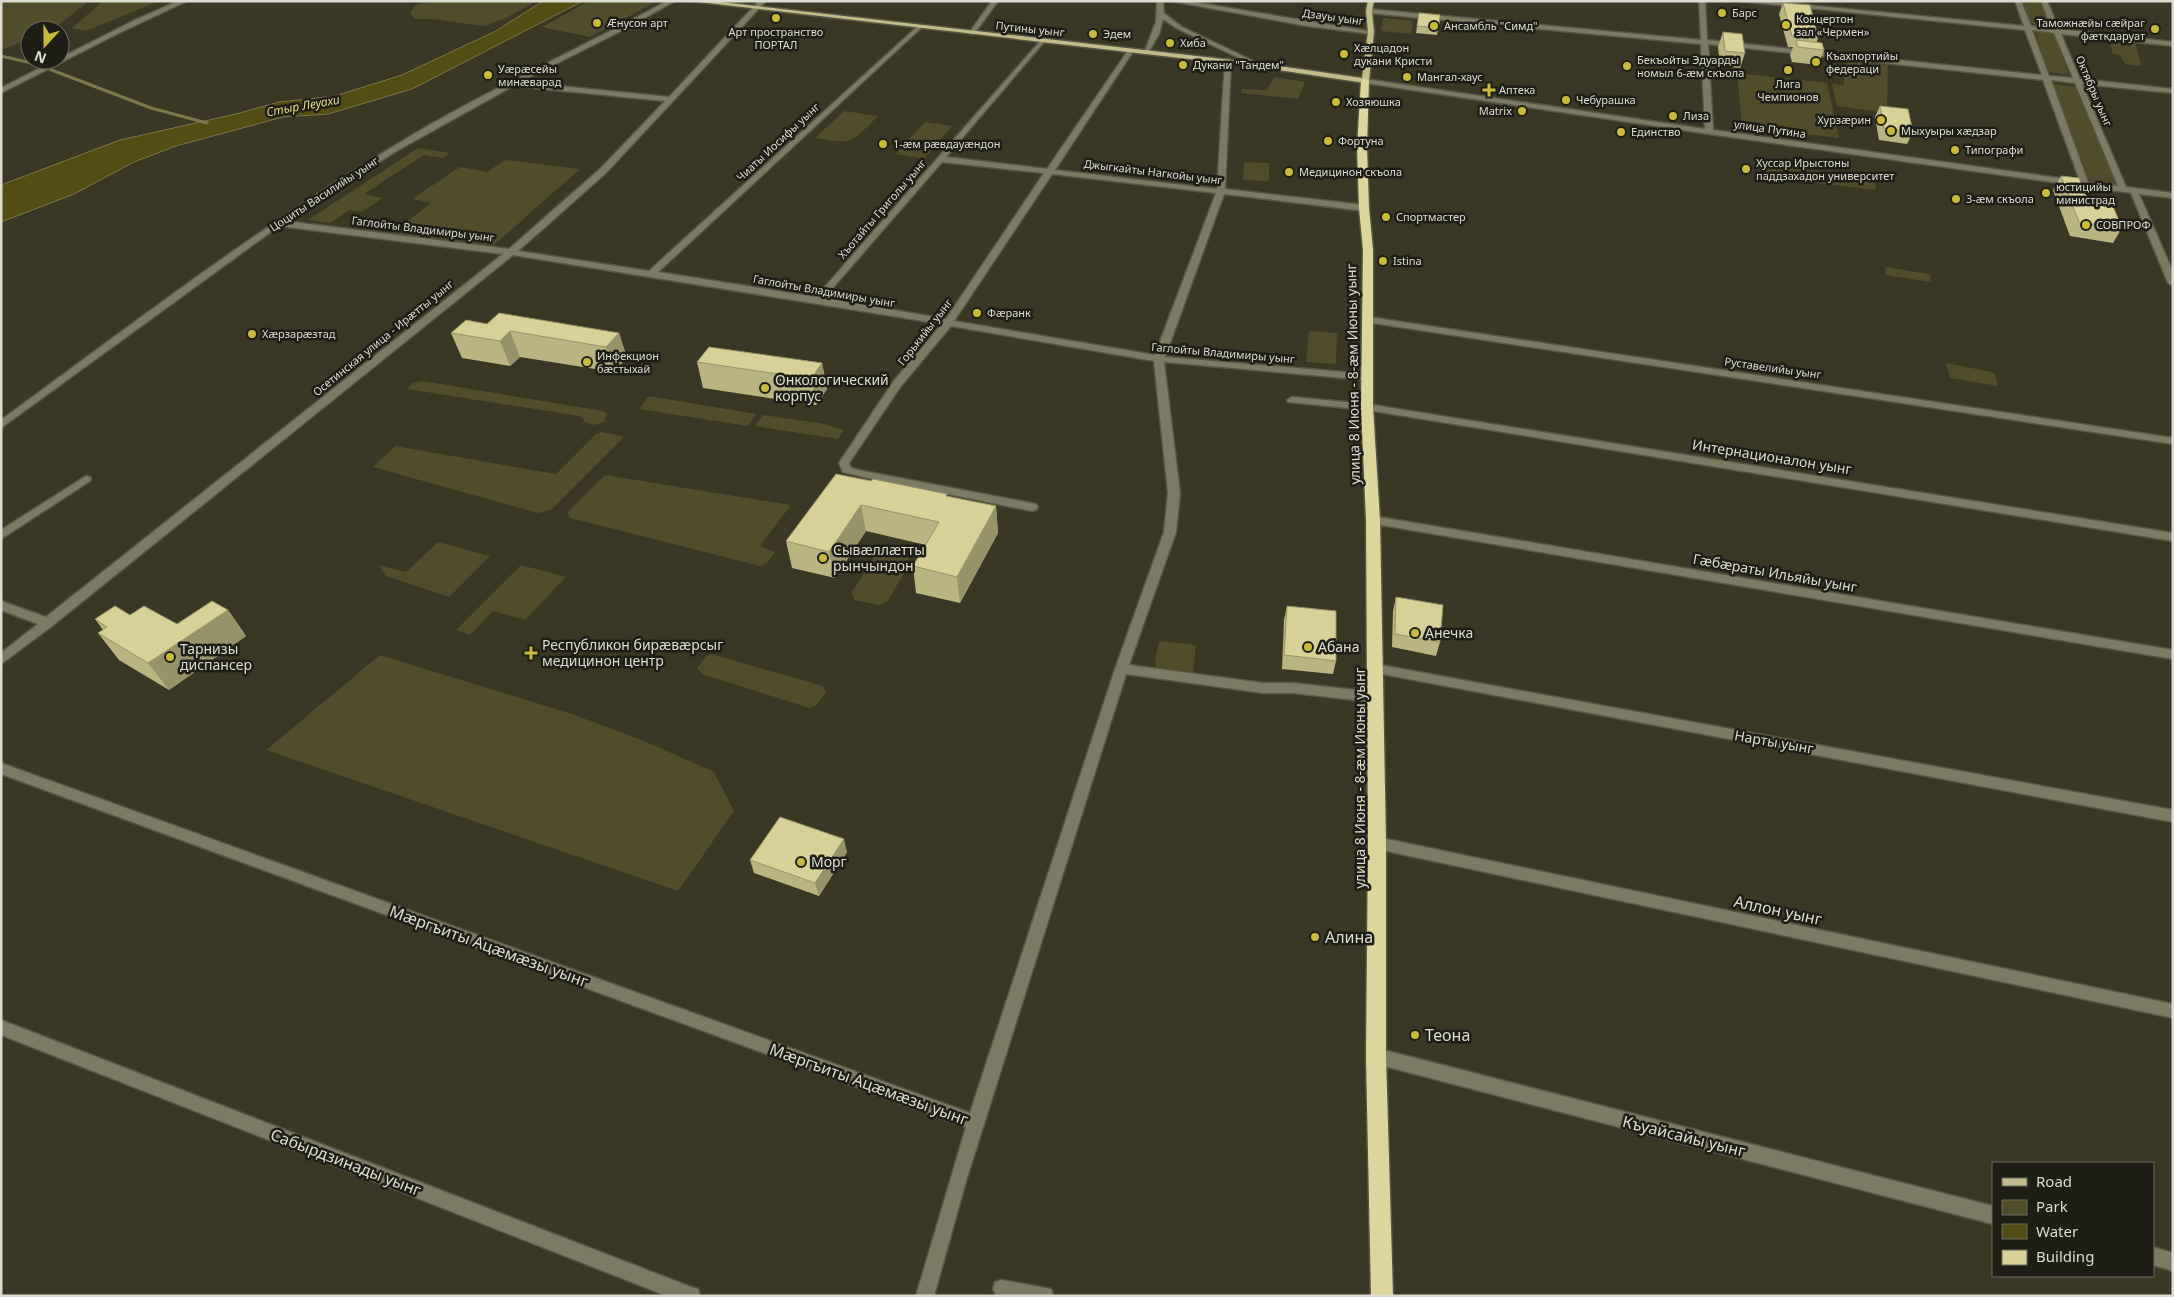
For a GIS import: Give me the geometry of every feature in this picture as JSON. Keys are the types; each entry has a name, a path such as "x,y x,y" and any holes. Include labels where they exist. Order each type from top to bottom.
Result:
{"highway":[{"name":"улица 8 Июня - 8-ӕм Июны уынг","path":"1365,81 1362,147 1364,208 1368,250 1367,407 1373,520 1377,843 1376,1056 1382,1296"}],"main road":[{"name":"Путины уынг","path":"693,1 1228,61 1365,81"},
{"path":"1365,81 1371,32 1369,11 1371,1"}],"street":[{"path":"1,91 88,45 184,1"},
{"name":"Цоциты Василийы уынг","path":"1,426 277,223 397,147 474,103 672,1"},
{"name":"Осетинская улица - Ирæтты уынг","path":"1,660 511,252 603,170 763,1"},
{"path":"972,33 995,1"},
{"path":"1146,52 1157,34 1162,15 1160,1"},
{"name":"Дзауы уынг","path":"1174,1 1307,24 1371,32"},
{"path":"1702,1 1709,132"},
{"path":"1741,1 1885,11 2173,44"},
{"path":"2018,1 2085,184"},
{"name":"Октябры уынг","path":"2044,1 2123,189"},
{"path":"1369,11 1704,42 2173,91"},
{"path":"1162,15 1180,28 1258,65"},
{"name":"Чиаты Иосифы уынг","path":"651,274 919,27"},
{"name":"Хъотайты Григолы уынг","path":"818,300 1042,41"},
{"name":"Горькийы уынг","path":"1032,507 863,474 848,470 844,463 897,384 948,323 1131,50"},
{"path":"925,1296 957,1181 1121,669 1170,532 1174,493 1159,359 1221,191 1228,61"},
{"name":"улица Путина","path":"1365,81 1709,132 2173,196"},
{"path":"514,84 671,99"},
{"name":"Джыгкайты Нагкойы уынг","path":"940,159 1364,208"},
{"path":"2134,191 2173,283"},
{"name":"Гаглойты Владимиры уынг","path":"277,223 511,252 818,300 1159,359 1367,377"},
{"name":"Руставелийы уынг","path":"1368,320 2173,441"},
{"name":"Интернационалон уынг","path":"1292,400 1367,407 2173,537"},
{"path":"1,535 86,479"},
{"name":"Гæбæраты Ильяйы уынг","path":"1373,520 2173,655"},
{"path":"1,605 48,624"},
{"path":"1121,669 1263,688 1293,688 1374,698"},
{"name":"Нарты уынг","path":"1375,669 2173,816"},
{"name":"Мӕргъиты Ацӕмӕзы уынг","path":"1,768 976,1123"},
{"name":"Аллон уынг","path":"1377,843 2173,1011"},
{"name":"Сабырдзинады уынг","path":"1,1027 691,1296"},
{"name":"Къуайсайы уынг","path":"1376,1056 1992,1215"},
{"path":"2154,1256 2173,1262"},
{"path":"1002,1289 1044,1296"}],"green space":[{"path":"1,1 89,1 65,20 20,20 20,43 1,50"},
{"path":"103,1 159,1 86,31 72,28"},
{"path":"430,1 537,1 504,19 484,26 432,19 415,19 410,13 415,5"},
{"path":"589,1 656,2 590,37 542,27"},
{"path":"2022,1 2040,1 2050,26 2038,27 2034,25 2028,17"},
{"path":"1383,18 1413,21 1411,34 1381,31"},
{"path":"2035,31 2054,34 2069,75 2048,72"},
{"path":"2109,42 2136,44 2141,66 2125,64 2120,55 2113,54"},
{"path":"1845,60 1888,65 1887,113 1837,106 1832,84 1844,85"},
{"path":"1737,73 1827,83 1839,138 1742,126"},
{"path":"1274,77 1305,82 1298,99 1241,93 1242,89 1267,90"},
{"path":"2053,84 2076,87 2116,183 2113,185 2089,180"},
{"path":"844,111 878,116 851,140 838,141 815,138"},
{"path":"925,122 952,126 924,159 896,154"},
{"path":"418,148 450,153 443,158 424,155 364,194 383,198 362,212 350,210 330,223 308,220"},
{"path":"505,160 580,169 494,245 392,233 431,203 412,199 460,167 487,172"},
{"path":"1765,161 1797,166 1798,169 1839,173 1840,176 1875,181 1876,190 1766,177"},
{"path":"1244,162 1269,163 1269,181 1243,180"},
{"path":"1885,267 1930,274 1931,282 1886,275"},
{"path":"1309,331 1337,333 1336,364 1306,362"},
{"path":"1946,363 1992,372 1995,374 1998,386 1950,378"},
{"path":"423,381 603,411 607,414 604,422 594,425 584,422 583,418 579,416 407,389 413,383"},
{"path":"649,396 756,414 748,426 639,409"},
{"path":"763,415 820,423 844,430 838,439 754,426"},
{"path":"601,432 622,436 623,438 552,509 538,513 373,467 395,446 556,474 596,434"},
{"path":"605,475 791,505 760,546 775,552 767,563 760,566 570,518 567,513"},
{"path":"438,542 490,556 449,597 386,576 379,565 406,572"},
{"path":"885,552 908,558 910,562 888,601 878,605 854,600 852,592 874,557"},
{"path":"521,565 566,577 525,620 493,611 470,635 456,630"},
{"path":"1159,641 1196,645 1193,673 1162,670 1156,667 1155,661"},
{"path":"711,654 823,686 826,692 816,706 809,708 702,674 697,668 706,656"},
{"path":"380,655 572,714 644,741 714,772 734,811 678,891 266,750"}],"water":[{"name":"Стыр Леуахи","path":"543,1 583,1 412,89 328,114 283,117 176,146 134,162 74,194 1,222 1,185 120,140 236,114 279,102 335,96 402,75 496,31"}],"building":[{"path":"1783,3 1810,5 1818,38 1792,36"},
{"path":"1419,13 1440,15 1439,28 1417,26"},
{"path":"1723,32 1742,34 1745,53 1725,51"},
{"path":"1796,40 1822,43 1824,50 1798,47"},
{"path":"1880,106 1908,109 1913,132 1884,128"},
{"path":"2061,176 2079,178 2086,196 2110,199 2122,228 2079,222"},
{"path":"499,313 619,333 606,347 510,331 500,341 451,333 466,320 487,324"},
{"path":"709,347 822,363 811,379 697,362"},
{"path":"836,474 871,481 873,479 996,506 957,577 913,566 939,522 861,505 829,552 786,541"},
{"path":"1396,597 1443,605 1440,642 1395,634"},
{"path":"212,601 228,610 148,663 98,633 107,627 95,619 115,606 130,615 144,606 177,624"},
{"name":"Абана","path":"1287,606 1336,611 1336,661 1284,655"},
{"name":"Морг","path":"780,817 844,839 815,883 750,860"}],"waterway":[{"path":"1,56 36,64 151,108 207,123"}],"place":[{"name":"Барс","path":"1722,13"},
{"name":"Арт пространство ПОРТАЛ","path":"776,18"},
{"name":"Æнусон арт","path":"597,23"},
{"name":"Концертон зал «Чермен»","path":"1786,25"},
{"name":"Ансамбль \"Симд\"","path":"1434,26"},
{"name":"Таможнæйы сæйраг фæткдаруат","path":"2155,29"},
{"name":"Эдем","path":"1093,34"},
{"name":"Хиба","path":"1170,43"},
{"name":"Хæлцадон дукани Кристи","path":"1344,54"},
{"name":"Къахпортийы федераци","path":"1816,62"},
{"name":"Дукани \"Тандем\"","path":"1183,65"},
{"name":"Бекъойты Эдуарды номыл 6-æм скъола","path":"1627,66"},
{"name":"Лига Чемпионов","path":"1788,70"},
{"name":"Уæрæсейы минæварад","path":"488,75"},
{"name":"Мангал-хаус","path":"1407,77"},
{"name":"Аптека","path":"1489,90"},
{"name":"Чебурашка","path":"1566,100"},
{"name":"Хозяюшка","path":"1336,102"},
{"name":"Matrix","path":"1522,111"},
{"name":"Лиза","path":"1673,116"},
{"name":"Хурзæрин","path":"1881,120"},
{"name":"Мыхуыры хæдзар","path":"1891,131"},
{"name":"Единство","path":"1621,132"},
{"name":"Фортуна","path":"1328,141"},
{"name":"1-æм рӕвдауӕндон","path":"883,144"},
{"name":"Типографи","path":"1955,150"},
{"name":"Хуссар Ирыстоны паддзахадон университет","path":"1746,169"},
{"name":"Медицинон скъола","path":"1289,172"},
{"name":"юстицийы министрад","path":"2046,193"},
{"name":"3-æм скъола","path":"1956,199"},
{"name":"Спортмастер","path":"1386,217"},
{"name":"СОВПРОФ","path":"2086,225"},
{"name":"Istina","path":"1383,261"},
{"name":"Фæранк","path":"977,313"},
{"name":"Хæрзарæзтад","path":"252,334"},
{"name":"Инфекцион бæстыхай","path":"587,362"},
{"name":"Онкологический корпус","path":"765,388"},
{"name":"Сывæллæтты рынчындон","path":"823,558"},
{"name":"Анечка","path":"1415,633"},
{"name":"Абана","path":"1308,647"},
{"name":"Республикон бирæвæрсыг медицинон центр","path":"531,653"},
{"name":"Тарнизы диспансер","path":"170,657"},
{"name":"Морг","path":"801,862"},
{"name":"Алина","path":"1315,937"},
{"name":"Теона","path":"1415,1035"}]}
